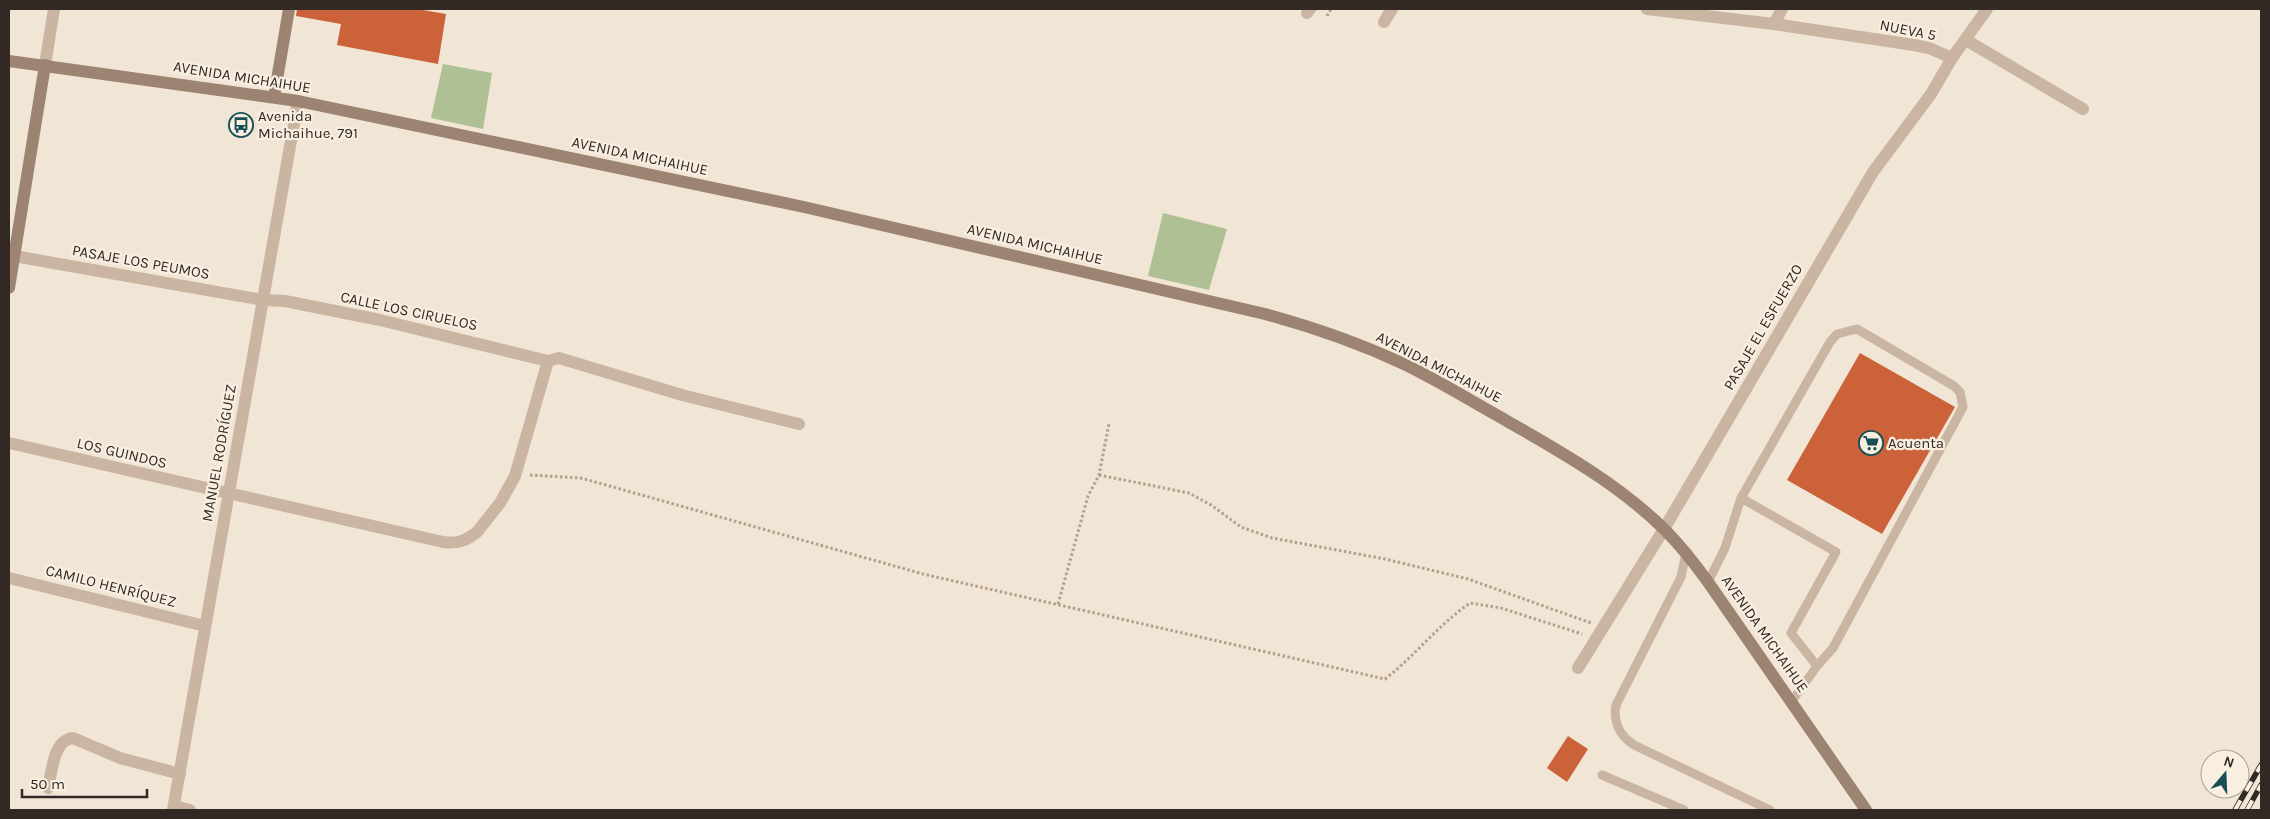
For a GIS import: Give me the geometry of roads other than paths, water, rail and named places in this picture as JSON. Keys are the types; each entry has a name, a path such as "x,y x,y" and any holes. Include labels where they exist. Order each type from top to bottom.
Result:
{"street":[{"path":"9,288 54,9"},
{"path":"274,97 289,9"},
{"path":"1384,22 1392,9"},
{"name":"NUEVA 5","path":"1647,9 1774,24 1929,48 1952,58"},
{"path":"1774,24 1782,9"},
{"name":"PASAJE EL ESFUERZO","path":"1578,668 1664,529 1873,172 1931,94 1952,58 1987,9"},
{"path":"1966,40 2083,109"},
{"name":"AVENIDA MICHAIHUE","path":"9,61 298,101 804,207 1265,314 1303,325 1377,352 1439,382 1584,467 1664,529 1686,553 1708,582 1866,810"},
{"name":"MANUEL RODRÍGUEZ","path":"174,808 298,101"},
{"name":"PASAJE LOS PEUMOS","path":"14,256 262,300"},
{"name":"CALLE LOS CIRUELOS","path":"262,300 285,301 380,320 548,361 559,358 682,395 799,424"},
{"name":"LOS GUINDOS","path":"9,443 228,494 434,540 456,543 471,538 477,532 500,503 515,476 548,361"},
{"name":"CAMILO HENRÍQUEZ","path":"9,578 205,626"},
{"path":"48,788 60,744 67,738 73,738 120,758 180,774"},
{"path":"174,808 190,810"}],"lane":[{"path":"1708,582 1725,548 1741,498 1830,342 1837,334 1857,329 1954,386 1960,392 1963,407 1833,648 1817,666 1792,701"},
{"path":"1741,498 1836,552 1791,633 1817,666"},
{"path":"1686,553 1681,577 1676,589 1668,600 1616,705 1617,725 1620,734 1634,745 1770,810"},
{"path":"1602,775 1684,810"}],"railway":[{"path":"2235,810 2261,765"},
{"path":"2247,810 2261,785"}],"place":[{"name":"Avenida Michaihue, 791","path":"241,125"},
{"name":"Acuenta","path":"1871,443"}]}
